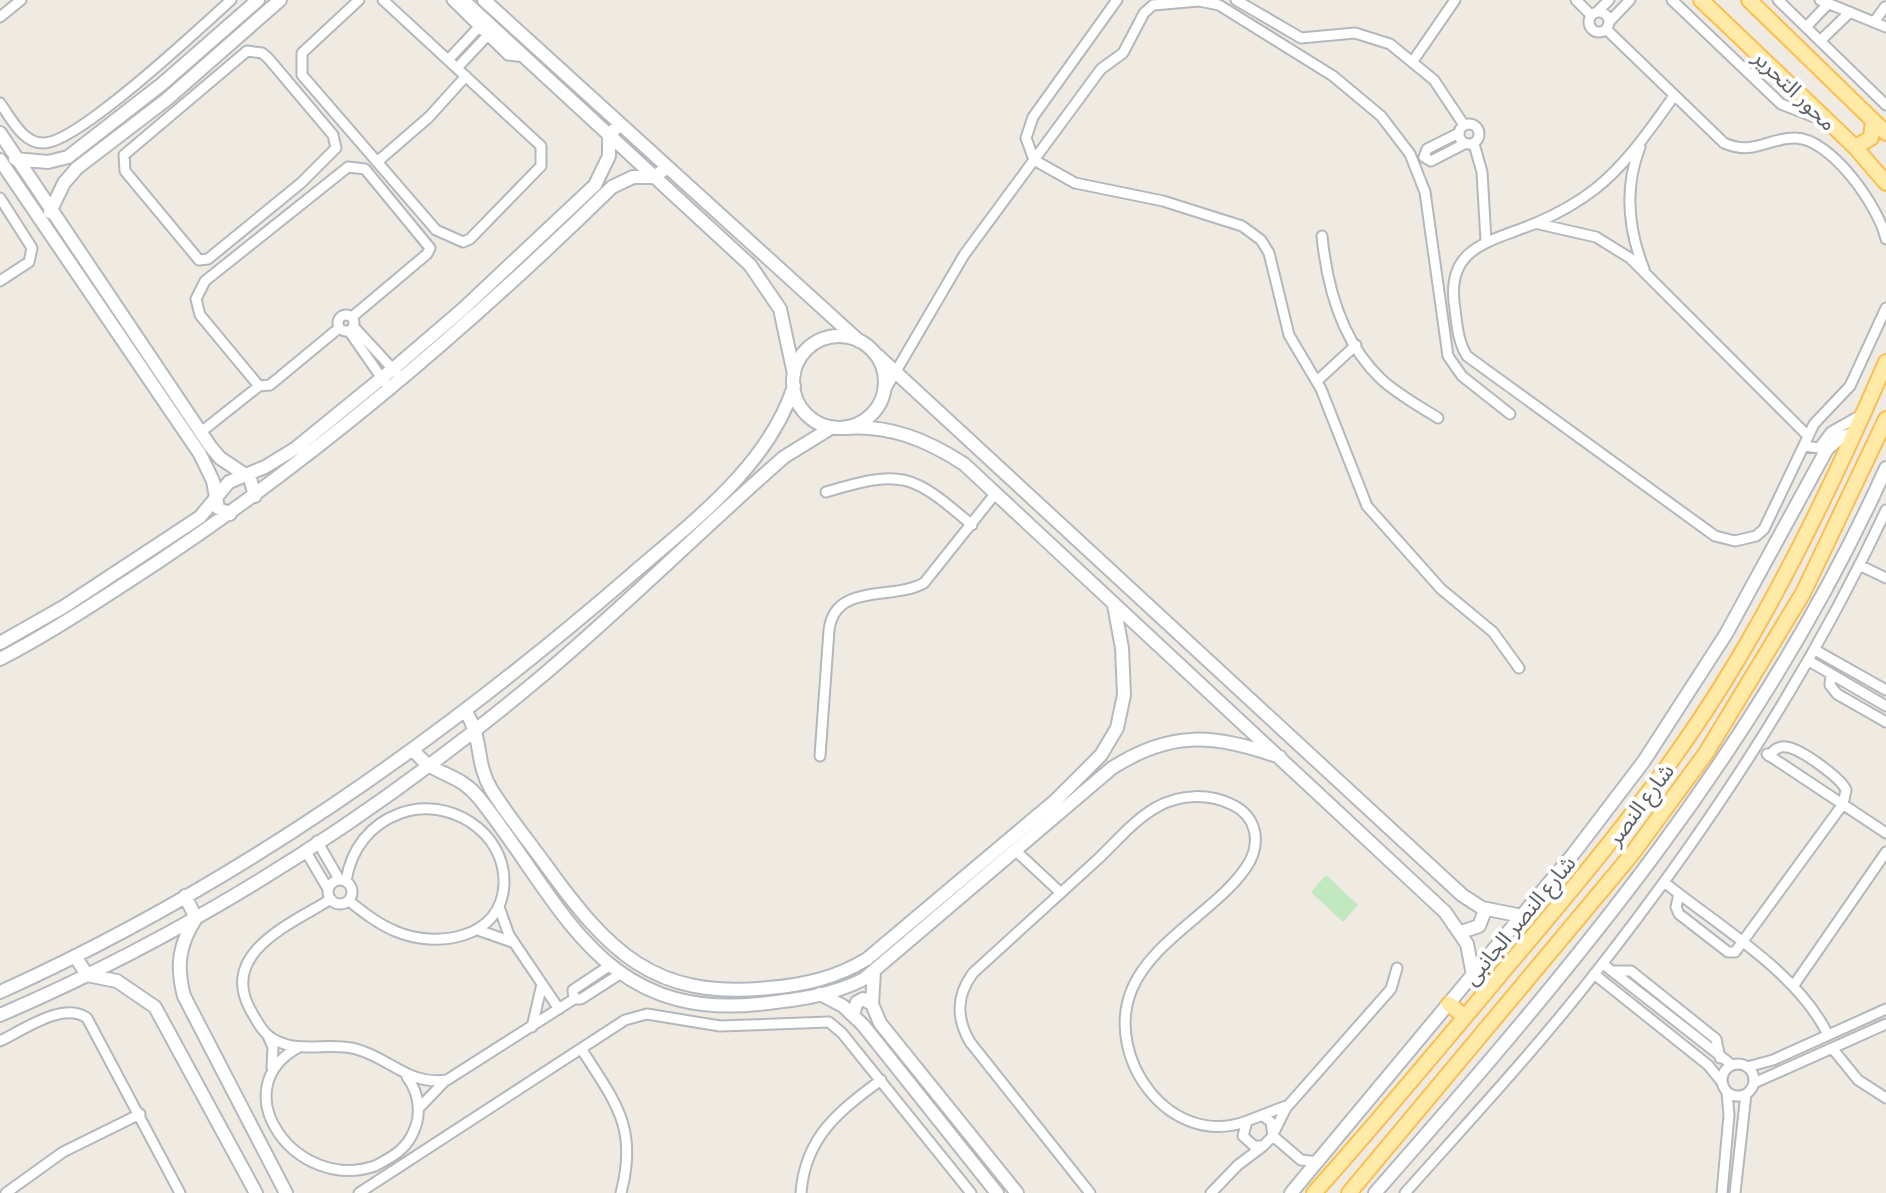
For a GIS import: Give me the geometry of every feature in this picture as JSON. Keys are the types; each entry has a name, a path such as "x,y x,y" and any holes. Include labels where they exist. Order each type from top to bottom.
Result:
{"main road":[{"name":"محور التحرير","path":"1701,0 1855,147 1886,183"},
{"name":"محور التحرير","path":"1751,1 1886,133"},
{"path":"1855,147 1871,138 1873,120"},
{"name":"شارع النصر","path":"1314,1193 1615,839 1687,739 1763,614 1886,362"},
{"name":"شارع النصر","path":"1349,1193 1632,854 1690,775 1751,682 1803,593 1886,419"},
{"path":"1449,1004 1465,1017"}],"street":[{"path":"0,17 21,0"},
{"path":"0,103 26,138 42,144 58,141 127,90 231,0"},
{"path":"230,514 218,508 216,494 200,454 2,163 17,158 37,162 68,157 162,84 258,0"},
{"path":"40,219 52,211 70,175 188,82 280,0"},
{"path":"359,0 302,53 301,69 436,230 453,240 470,239 541,166 541,146 383,0"},
{"path":"452,0 512,57 525,57"},
{"path":"463,0 750,265 780,309 801,409 819,424 837,428 886,429 927,443 964,464 1445,912 1461,932 1473,975"},
{"path":"484,0 877,355 1462,895 1482,908 1522,916"},
{"path":"1117,0 1033,117 1026,138 1034,160 1075,183 1163,201 1242,226 1255,234 1269,253 1289,335 1317,381 1372,515 1441,589 1493,632 1519,668"},
{"path":"1236,0 1292,35 1310,39 1343,33 1367,35 1390,44 1413,61 1443,90 1482,172 1486,241"},
{"path":"1576,0 1594,13 1607,15 1608,26 1715,136 1735,148 1757,149 1792,138 1821,147 1868,197 1886,239"},
{"path":"1609,0 1594,13 1591,28 1597,32 1608,26 1630,0"},
{"path":"1672,0 1781,104 1804,116 1829,123"},
{"path":"1778,0 1886,105"},
{"path":"1874,22 1886,8 1883,0"},
{"path":"0,1015 87,975 196,918 305,850 477,728 607,620 784,457 837,428 866,420 875,412 964,255 1101,69 1123,53 1146,10 1156,4 1199,1 1219,5 1333,76 1397,134 1416,166 1425,192 1448,356 1462,376 1510,414"},
{"path":"1413,61 1453,1"},
{"path":"1806,27 1830,3 1886,27"},
{"path":"1820,41 1850,12"},
{"path":"448,60 478,28"},
{"path":"457,68 487,36"},
{"path":"255,51 268,58 336,141 332,154 301,183 204,261 194,258 123,166 127,150 188,105 241,56 255,51"},
{"path":"377,162 421,125 466,76"},
{"path":"188,82 188,105"},
{"path":"1674,96 1644,138 1596,188 1536,223 1486,241 1463,259 1453,287 1460,343 1467,356 1689,518 1724,540 1746,540 1756,536 1771,520 1808,436 1821,416 1850,386 1886,308"},
{"path":"166,100 188,105"},
{"path":"0,659 70,620 230,514 390,390 398,374 463,309 595,185 609,156 609,135 620,124"},
{"path":"1471,124 1479,130 1479,139 1469,144 1431,161 1424,157 1427,149 1471,124"},
{"path":"0,133 201,432 220,458 254,483 255,496"},
{"path":"1644,138 1629,195 1632,234 1646,272"},
{"path":"201,432 259,386 270,385 349,326 427,254 430,248 365,169 356,165 348,167 198,291 200,315 259,386"},
{"path":"0,643 65,606 200,517 229,482 296,448 381,378 398,374 472,320 612,187 633,177 655,177 667,167"},
{"path":"0,198 32,248 29,262 0,281"},
{"path":"1536,223 1596,237 1646,272 1808,436"},
{"path":"1322,236 1331,295 1356,345 1385,383 1438,418"},
{"path":"349,326 398,374"},
{"path":"349,326 390,390"},
{"path":"0,992 75,956 278,842 465,711 585,615 752,463 785,414 804,353 824,339 848,337 859,341"},
{"path":"1317,381 1356,345"},
{"path":"877,355 883,366 885,390"},
{"path":"1804,446 1819,448 1831,432 1863,414"},
{"name":"شارع النصر الجانبى","path":"1291,1193 1598,823 1666,730 1732,624 1831,444 1853,435"},
{"path":"1797,462 1807,468 1807,486"},
{"path":"1375,1193 1571,965 1681,823 1802,636 1886,468"},
{"path":"826,492 874,478 898,477 936,494 972,525"},
{"path":"820,756 829,630 834,612 852,598 911,589 924,583 995,494"},
{"path":"1405,1193 1603,964 1664,882 1757,748 1809,661 1886,510"},
{"path":"1859,565 1886,578"},
{"path":"465,711 477,728 480,760 491,789 578,908 617,951 654,973 694,986 736,990 813,982 846,971 867,959 1056,800 1101,755 1117,728 1124,695 1122,648 1114,605"},
{"path":"1815,650 1886,690"},
{"path":"1809,661 1886,706"},
{"path":"1831,674 1830,685 1837,694 1886,722"},
{"path":"1853,687 1859,675"},
{"path":"413,749 425,767 454,777 478,796 572,929 614,970 658,993 708,1005 739,1006 821,995 843,989 874,972 1112,768 1148,747 1186,739 1219,739 1280,757"},
{"path":"1757,748 1886,833"},
{"path":"1679,894 1677,911 1728,952 1735,952 1843,804 1846,798 1843,783 1826,770 1792,748 1779,748 1769,756"},
{"path":"1090,1193 973,1046 960,1019 960,995 973,973 1146,815 1172,800 1217,799 1244,811 1251,820 1256,841 1249,863 1145,967 1130,993 1124,1022 1132,1065 1157,1101 1182,1117 1224,1125 1263,1116 1292,1102"},
{"path":"406,1075 415,1091 419,1108 415,1130 395,1155 352,1176 320,1175 293,1159 270,1121 265,1096 274,1055 268,1036 243,992 247,961 260,944 330,894 342,880 356,848 379,825 413,810 446,810 475,824 496,853 504,874 499,907 515,943 559,1009"},
{"path":"305,850 330,894 339,904 349,901 353,892 317,841"},
{"path":"1016,851 1061,893"},
{"path":"1794,985 1886,852"},
{"path":"1664,882 1794,985 1828,1035"},
{"path":"185,896 196,918"},
{"path":"349,901 385,926 407,935 449,938 478,930 499,907"},
{"path":"1461,932 1479,926 1484,913 1482,908"},
{"path":"196,918 184,939 178,962 184,996 286,1193"},
{"path":"478,930 515,943"},
{"path":"75,956 87,975 117,981 155,1007 254,1192 274,1171"},
{"path":"867,959 874,972 872,1004 880,1023 1017,1193"},
{"path":"1603,964 1732,1065 1747,1067 1773,1060 1886,1009"},
{"path":"1211,1193 1238,1165 1270,1139 1292,1102 1391,989 1397,968"},
{"path":"419,1108 447,1080 574,999 573,990 614,970"},
{"path":"1612,971 1631,971 1716,1039 1720,1058"},
{"path":"1594,974 1708,1065 1721,1081 1727,1093 1729,1115 1722,1193"},
{"path":"813,982 821,995 853,1014 997,1193"},
{"path":"531,1027 542,984"},
{"path":"1626,999 1634,989"},
{"path":"853,1014 857,1002 863,999 872,1004"},
{"path":"0,1041 63,1012 82,1014 92,1023 180,1193"},
{"path":"359,1193 625,1020 640,1015 720,1026 821,1020 836,1027 971,1193"},
{"path":"1735,1193 1746,1094 1754,1083 1886,1024"},
{"path":"268,1036 290,1046 358,1049 406,1075 426,1081 447,1080"},
{"path":"272,1072 284,1056 302,1045"},
{"path":"1832,1048 1858,1080 1886,1098"},
{"path":"582,1050 614,1099 626,1128 629,1157 621,1193"},
{"path":"1721,1081 1723,1073 1732,1065"},
{"path":"1747,1067 1754,1083"},
{"path":"801,1193 806,1161 819,1133 840,1111 881,1080"},
{"path":"1727,1093 1735,1096 1746,1094"},
{"path":"6,1193 63,1152 140,1114"},
{"path":"1263,1116 1271,1122 1270,1139"},
{"path":"1238,1165 1247,1121"},
{"path":"1224,1125 1254,1146 1270,1139"},
{"path":"1270,1139 1301,1160 1319,1162"},
{"path":"1270,1139 1299,1164 1306,1178"}],"green space":[{"path":"1326,875 1358,905 1343,922 1311,892"}]}
